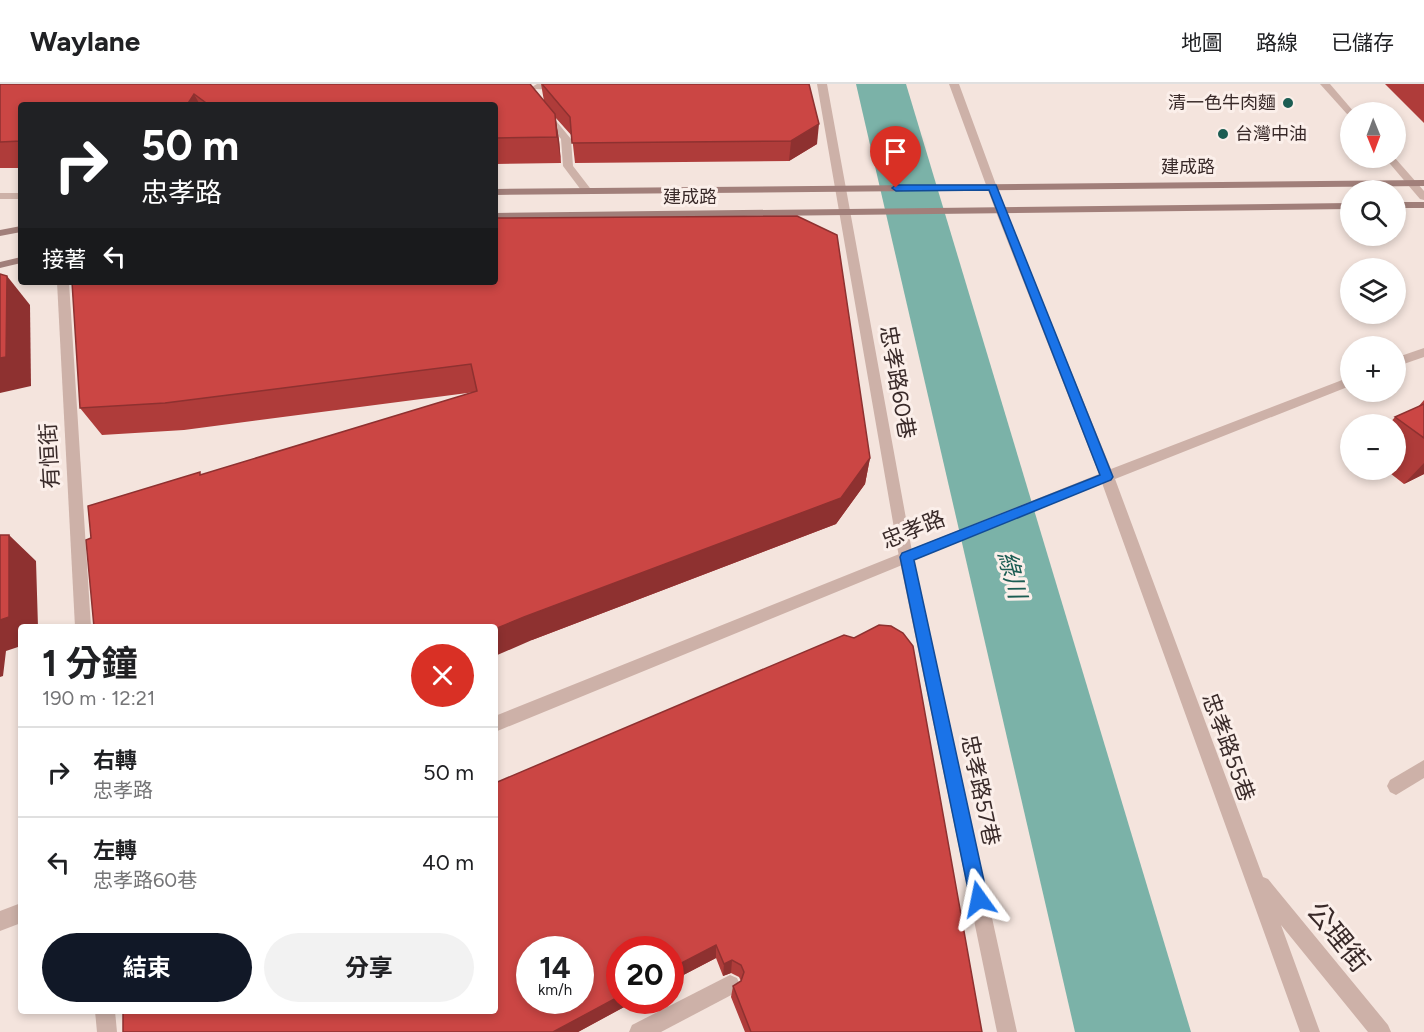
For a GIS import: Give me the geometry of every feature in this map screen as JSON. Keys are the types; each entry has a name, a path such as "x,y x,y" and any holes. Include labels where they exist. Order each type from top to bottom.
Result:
{"street":[{"path":"954,84 1001,212 1107,477"},
{"path":"1325,84 1341,102"},
{"path":"810,86 822,85"},
{"name":"忠孝路60巷","path":"822,85 854,248 906,557"},
{"path":"573,87 537,93 566,139 568,166 588,192"},
{"path":"1401,168 1418,183 1424,197"},
{"name":"建成路","path":"498,192 1418,183"},
{"path":"0,196 18,196"},
{"path":"1406,205 1424,205"},
{"name":"建成路","path":"498,216 960,213 1340,206"},
{"path":"0,233 18,230"},
{"path":"0,265 18,261"},
{"name":"有恒街","path":"63,285 83,624"},
{"path":"1406,359 1424,352"},
{"name":"忠孝路","path":"498,723 1049,501 1066,492 1340,385"},
{"name":"忠孝路55巷","path":"1107,477 1310,1032"},
{"name":"忠孝路57巷","path":"906,557 1007,1032"},
{"path":"1396,786 1424,768"},
{"name":"公理街","path":"1253,876 1381,1032"},
{"path":"0,921 18,914"},
{"path":"639,1032 730,985"},
{"path":"105,1014 106,1032"}],"building":[{"path":"0,84 530,84 555,114 557,137 498,138 498,102 205,102 194,94 189,102 18,102 18,141 0,142"},
{"path":"542,84 809,84 819,124 791,141 572,143 570,117"},
{"path":"797,216 837,235 870,458 841,498 498,628 498,624 94,624 86,540 91,538 88,506 200,472 200,475 477,391 471,364 165,403 80,408 72,285 498,285 498,218"},
{"path":"0,274 7,276 6,357 0,358"},
{"path":"1424,404 1424,438 1406,425 1406,414 1402,414"},
{"path":"0,535 9,535 9,617 0,620"},
{"path":"879,625 891,626 903,633 913,646 982,1032 751,1032 733,986 741,981 744,972 741,965 732,960 724,964 716,945 684,962 684,936 606,936 606,1004 594,1010 594,936 516,936 516,1014 586,1014 553,1032 123,1032 123,1014 498,1014 498,782 844,635 854,638"}],"waterway":[{"name":"綠川","path":"881,84 1133,1032"}],"place":[{"name":"清一色牛肉麵","path":"1288,103"},
{"name":"台灣中油","path":"1223,134"}],"route":[{"path":"896,188 993,187 1107,477 906,557 979,899"}]}
